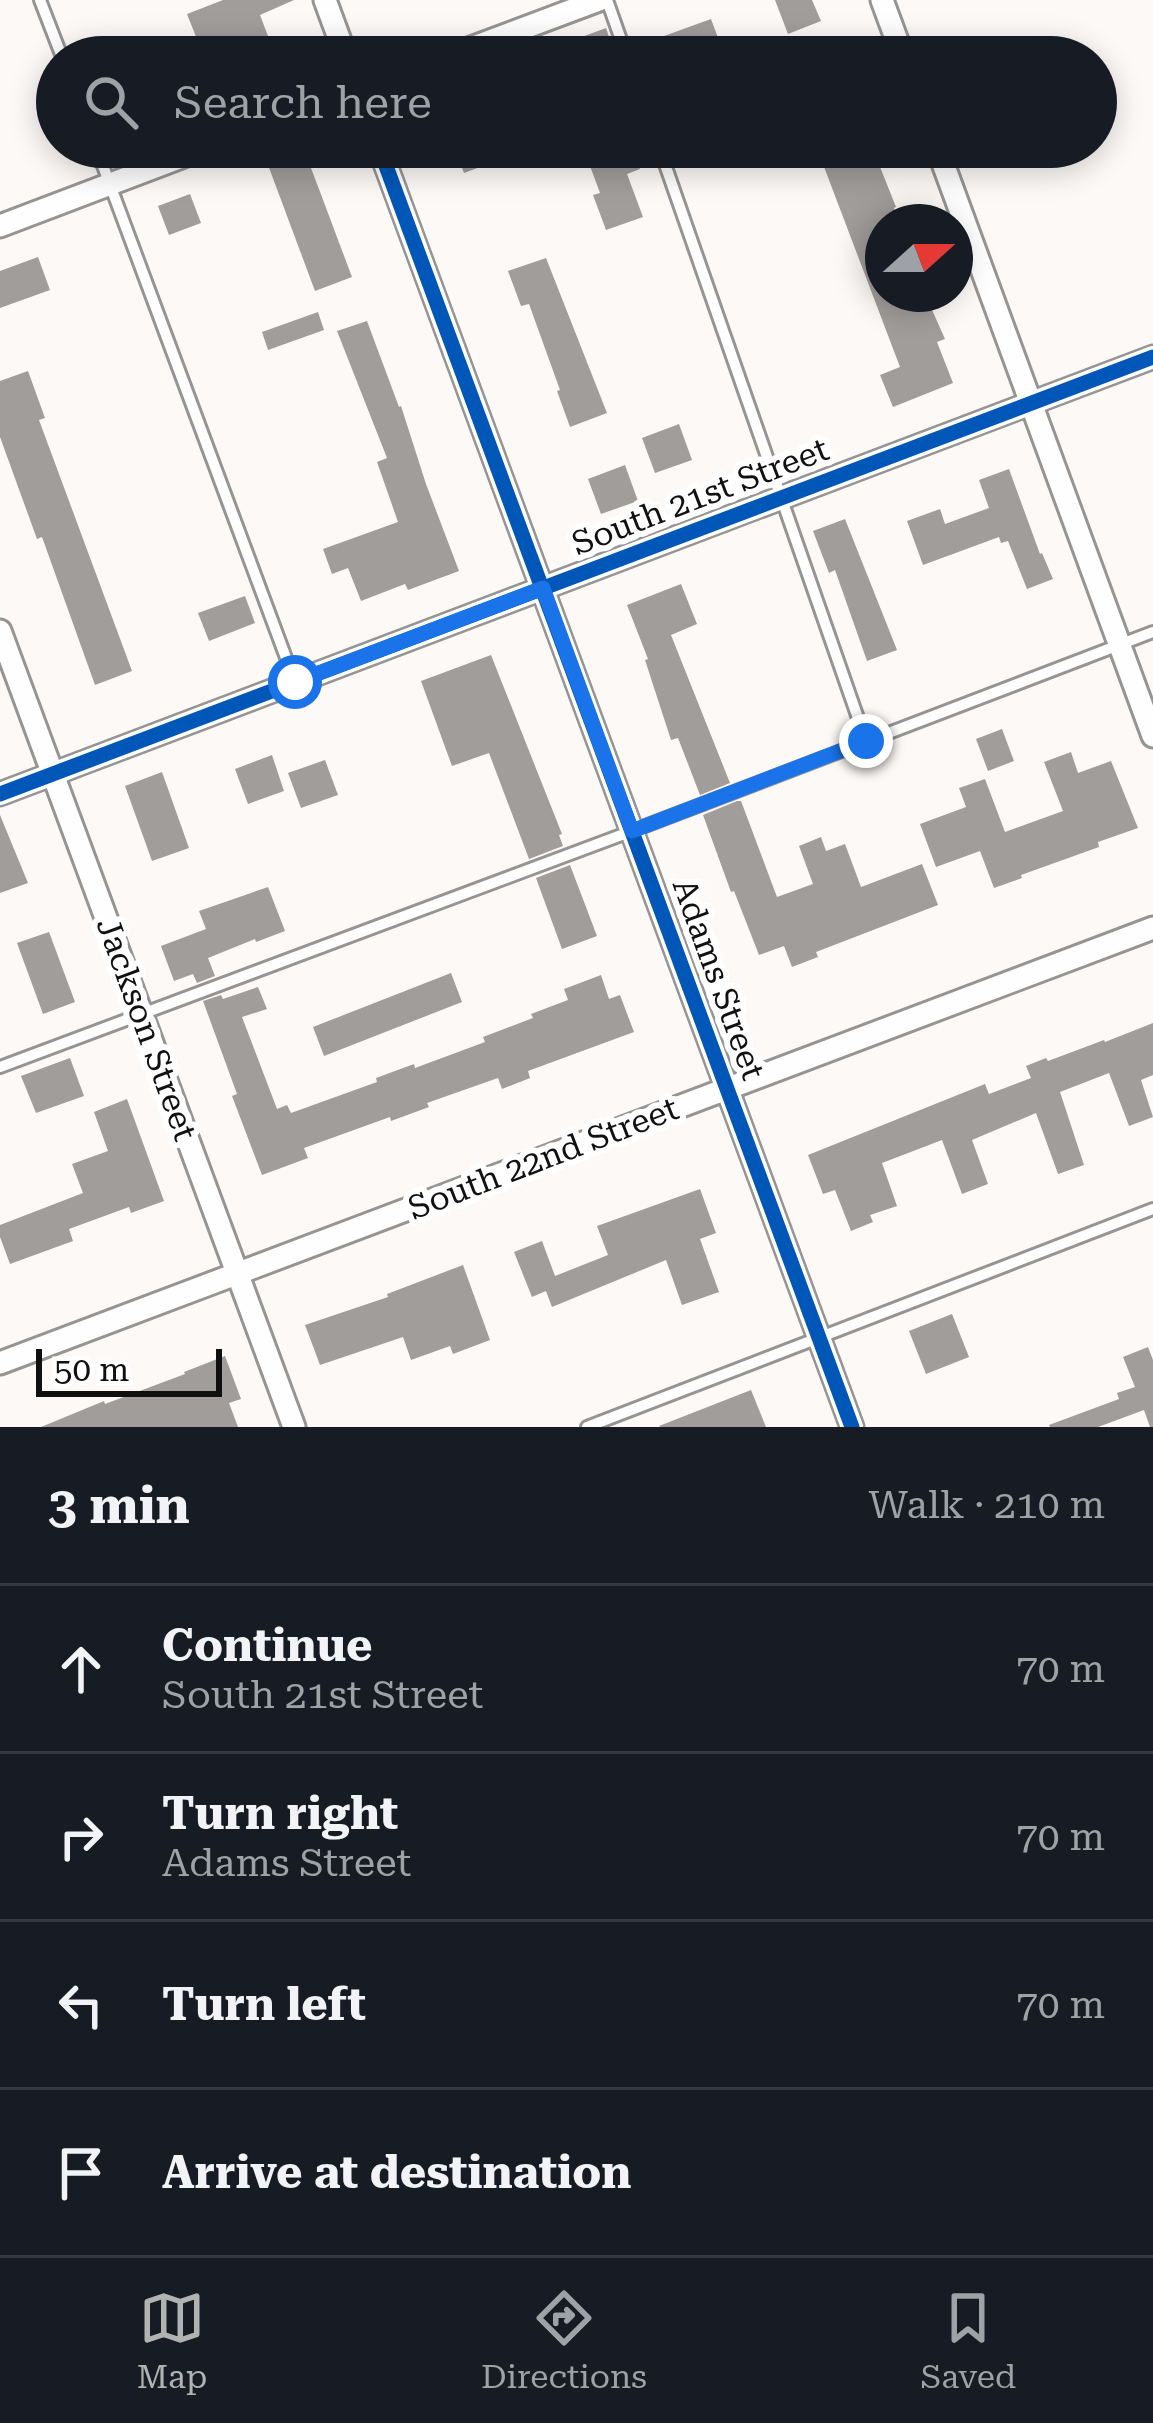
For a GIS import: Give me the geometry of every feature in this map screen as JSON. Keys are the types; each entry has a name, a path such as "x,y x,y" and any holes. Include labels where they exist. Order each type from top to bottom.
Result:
{"street":[{"path":"325,0 338,36"},
{"path":"504,36 603,0"},
{"path":"882,0 895,36"},
{"path":"0,226 153,168"},
{"name":"Adams Street","path":"387,168 852,1427"},
{"path":"945,168 1153,736"},
{"name":"South 21st Street","path":"0,794 1153,356"},
{"name":"Jackson Street","path":"0,632 294,1427"},
{"name":"South 22nd Street","path":"0,1364 1153,928"}],"lane":[{"path":"40,0 54,36"},
{"path":"603,0 618,36"},
{"path":"105,168 295,682"},
{"path":"666,168 866,741"},
{"path":"0,1067 1153,632"},
{"path":"587,1427 1153,1209"}],"building":[{"path":"223,0 294,0 260,15 268,36 196,36 187,14"},
{"path":"775,0 812,0 821,21 788,34"},
{"path":"711,19 717,36 664,36"},
{"path":"606,28 609,36 584,36"},
{"path":"269,168 311,168 352,277 315,291"},
{"path":"591,168 640,168 627,174 643,217 606,230 593,195 600,193"},
{"path":"824,168 880,168 895,204 865,204 865,275"},
{"path":"190,194 201,223 169,235 158,206"},
{"path":"38,257 50,290 0,308 0,271"},
{"path":"546,258 607,413 570,427 529,304 521,306 508,271"},
{"path":"318,312 324,330 268,350 262,332"},
{"path":"879,312 933,312 945,339 937,342 953,383 893,407 880,375 900,367"},
{"path":"367,321 459,571 361,601 348,568 332,574 323,549 398,522 377,462 387,458 337,331"},
{"path":"28,371 45,418 39,420 132,671 95,685 0,437 0,381"},
{"path":"679,424 692,460 655,473 642,438"},
{"path":"625,465 638,501 601,514 588,479"},
{"path":"1009,469 1053,579 1027,589 1008,541 1001,543 999,537 923,565 907,521 940,509 945,524 989,508 979,480"},
{"path":"845,519 897,650 867,661 835,570 829,573 813,531"},
{"path":"681,584 697,624 671,635 730,783 700,795 678,738 671,740 627,605"},
{"path":"245,596 255,623 209,641 198,613"},
{"path":"491,655 562,834 563,846 529,859 489,753 452,766 421,681"},
{"path":"1002,729 1014,761 988,771 976,739"},
{"path":"1071,752 1078,773 1111,761 1138,828 994,888 980,851 936,867 920,824 966,807 959,788 985,779 1005,832 1063,811 1044,762"},
{"path":"272,755 284,791 248,804 235,769"},
{"path":"325,760 338,795 301,808 288,773"},
{"path":"162,772 189,848 152,861 125,786"},
{"path":"741,801 777,897 813,884 799,846 821,837 826,851 845,844 861,887 922,864 938,905 816,952 818,957 792,967 784,946 759,955 703,815"},
{"path":"0,815 28,883 0,893"},
{"path":"570,865 597,936 562,949 536,878"},
{"path":"268,887 285,931 208,958 215,976 197,983 193,974 174,981 161,946 206,929 199,911"},
{"path":"49,932 75,1002 43,1014 17,943"},
{"path":"451,973 462,1002 324,1056 313,1027"},
{"path":"601,975 609,999 620,995 634,1032 528,1071 530,1078 502,1089 498,1078 391,1121 390,1117 304,1148 308,1158 262,1175 203,1001 258,987 267,1009 242,1017 277,1109 287,1105 291,1113 414,1064 415,1068 485,1042 483,1037 568,1000 564,989"},
{"path":"1153,1023 1153,1075 1141,1080 1153,1117 1129,1126 1109,1073 1060,1092 1084,1165 1058,1174 1036,1113 972,1140 988,1184 962,1194 942,1140 882,1163 897,1206 870,1215 873,1222 851,1231 835,1190 823,1194 808,1155 985,1084 989,1094 1031,1078 1026,1066"},
{"path":"70,1058 84,1096 36,1113 21,1076"},
{"path":"127,1099 164,1201 131,1213 129,1207 69,1229 73,1241 10,1264 0,1225 83,1193 72,1164 108,1151 94,1112"},
{"path":"700,1189 716,1233 700,1239 719,1292 682,1305 666,1260 552,1307 546,1291 532,1297 514,1252 542,1241 555,1276 608,1255 597,1226"},
{"path":"463,1265 490,1340 453,1354 450,1346 411,1360 403,1337 320,1365 305,1325"},
{"path":"952,1314 969,1357 926,1374 909,1331"},
{"path":"1148,1347 1153,1360 1153,1427 1144,1410 1098,1427 1050,1427 1119,1399 1117,1393 1135,1387 1123,1357"},
{"path":"225,1356 241,1399 229,1403 238,1427 41,1427 185,1374"},
{"path":"751,1390 766,1427 659,1426"}],"cycle path":[{"path":"387,168 852,1427"},
{"path":"0,794 1153,357"}],"route":[{"path":"295,682 543,588 632,831 866,741"}]}
